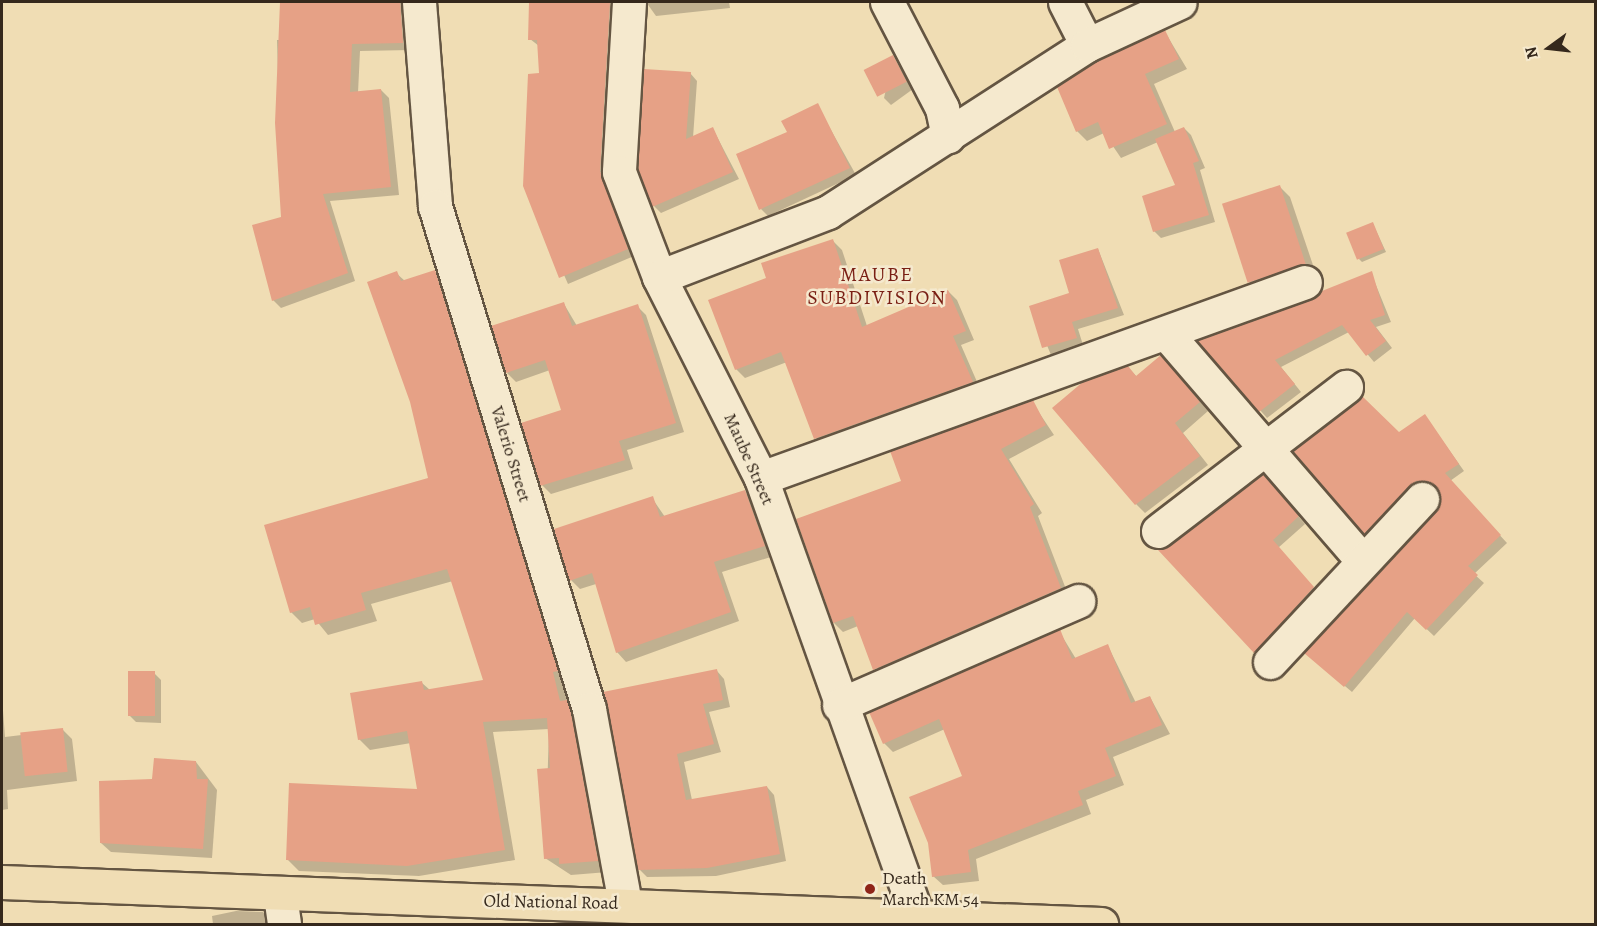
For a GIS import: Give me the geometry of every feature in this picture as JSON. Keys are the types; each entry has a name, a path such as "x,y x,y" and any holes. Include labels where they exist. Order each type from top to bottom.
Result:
{"main road":[{"name":"Old National Road","path":"2,882 282,910 625,904 1101,924"}],"street":[{"name":"Valerio Street","path":"419,2 435,206 589,709 625,904"},
{"name":"Maube Street","path":"629,2 619,172 659,277 761,478 838,705 917,915"},
{"path":"887,2 942,108 948,136"},
{"path":"1065,2 1087,45"},
{"path":"659,277 828,212 1087,45 1180,2"},
{"path":"761,478 1305,282"},
{"path":"1166,333 1361,559"},
{"path":"1158,531 1346,387"},
{"path":"1270,662 1361,559 1422,499"},
{"path":"838,705 1078,602"}],"building":[{"path":"280,2 400,2 403,43 352,44 350,92 381,89 391,187 323,194 348,273 272,301 252,225 281,217 275,123"},
{"path":"529,2 610,2 600,171 628,249 559,278 523,186 528,74 539,73 537,40 528,40"},
{"path":"1165,30 1179,59 1145,74 1167,124 1109,149 1098,122 1076,132 1057,87 1096,61"},
{"path":"893,55 907,82 877,97 864,70"},
{"path":"644,69 691,72 686,139 713,127 733,172 652,207 638,169"},
{"path":"818,103 850,168 759,210 736,154 787,132 781,121"},
{"path":"1184,127 1199,161 1193,163 1209,215 1153,232 1142,196 1175,185 1155,139"},
{"path":"1280,185 1306,264 1248,283 1222,204"},
{"path":"1373,222 1384,249 1357,260 1346,233"},
{"path":"833,239 862,327 948,290 966,331 953,336 973,382 814,439 781,352 735,370 708,300 766,278 761,263"},
{"path":"1098,248 1118,308 1072,322 1077,338 1042,348 1029,306 1069,293 1059,260"},
{"path":"435,270 558,671 553,672 560,701 567,700 571,713 598,861 559,864 559,858 544,859 537,769 550,768 547,718 483,722 505,850 407,866 286,860 289,783 417,789 407,731 358,740 350,693 422,681 424,690 483,680 447,569 361,593 366,610 315,625 310,607 290,613 264,525 428,478 410,402 367,282 397,271 401,281"},
{"path":"1372,271 1385,315 1370,320 1386,341 1366,356 1342,325 1275,360 1295,384 1259,412 1197,341"},
{"path":"564,302 572,326 638,304 676,423 619,441 625,460 540,486 521,423 561,410 545,360 506,373 491,326"},
{"path":"1161,355 1200,402 1175,423 1200,456 1135,505 1052,408 1084,381 1128,366 1136,376"},
{"path":"1362,396 1399,432 1425,414 1459,464 1445,473 1501,535 1468,566 1478,575 1426,630 1407,612 1344,687 1304,653 1440,503 1434,485 1416,481 1364,534 1293,451"},
{"path":"1033,400 1046,425 1001,449 1034,504 1030,507 1061,588 873,670 853,616 833,623 796,519 901,481 890,451"},
{"path":"1263,474 1299,516 1273,540 1314,587 1254,653 1158,550"},
{"path":"745,490 765,546 714,562 731,612 616,653 592,573 569,581 554,529 653,496 660,517"},
{"path":"1060,629 1072,659 1108,644 1131,703 1150,696 1162,725 1105,748 1116,776 1078,791 1083,805 968,850 971,872 932,877 928,843 909,797 962,776 939,719 883,744 869,712"},
{"path":"717,669 723,700 703,704 714,744 677,754 686,800 767,786 780,854 707,868 638,870 603,692"},
{"path":"128,671 155,671 155,716 128,716"},
{"path":"63,728 68,772 25,776 20,732"},
{"path":"154,758 196,761 197,779 208,779 203,849 100,843 99,781 152,779"}],"place":[{"name":"Death March KM 54","path":"870,889"}],"district":[{"name":"MAUBE SUBDIVISION","path":"877,286"}]}
